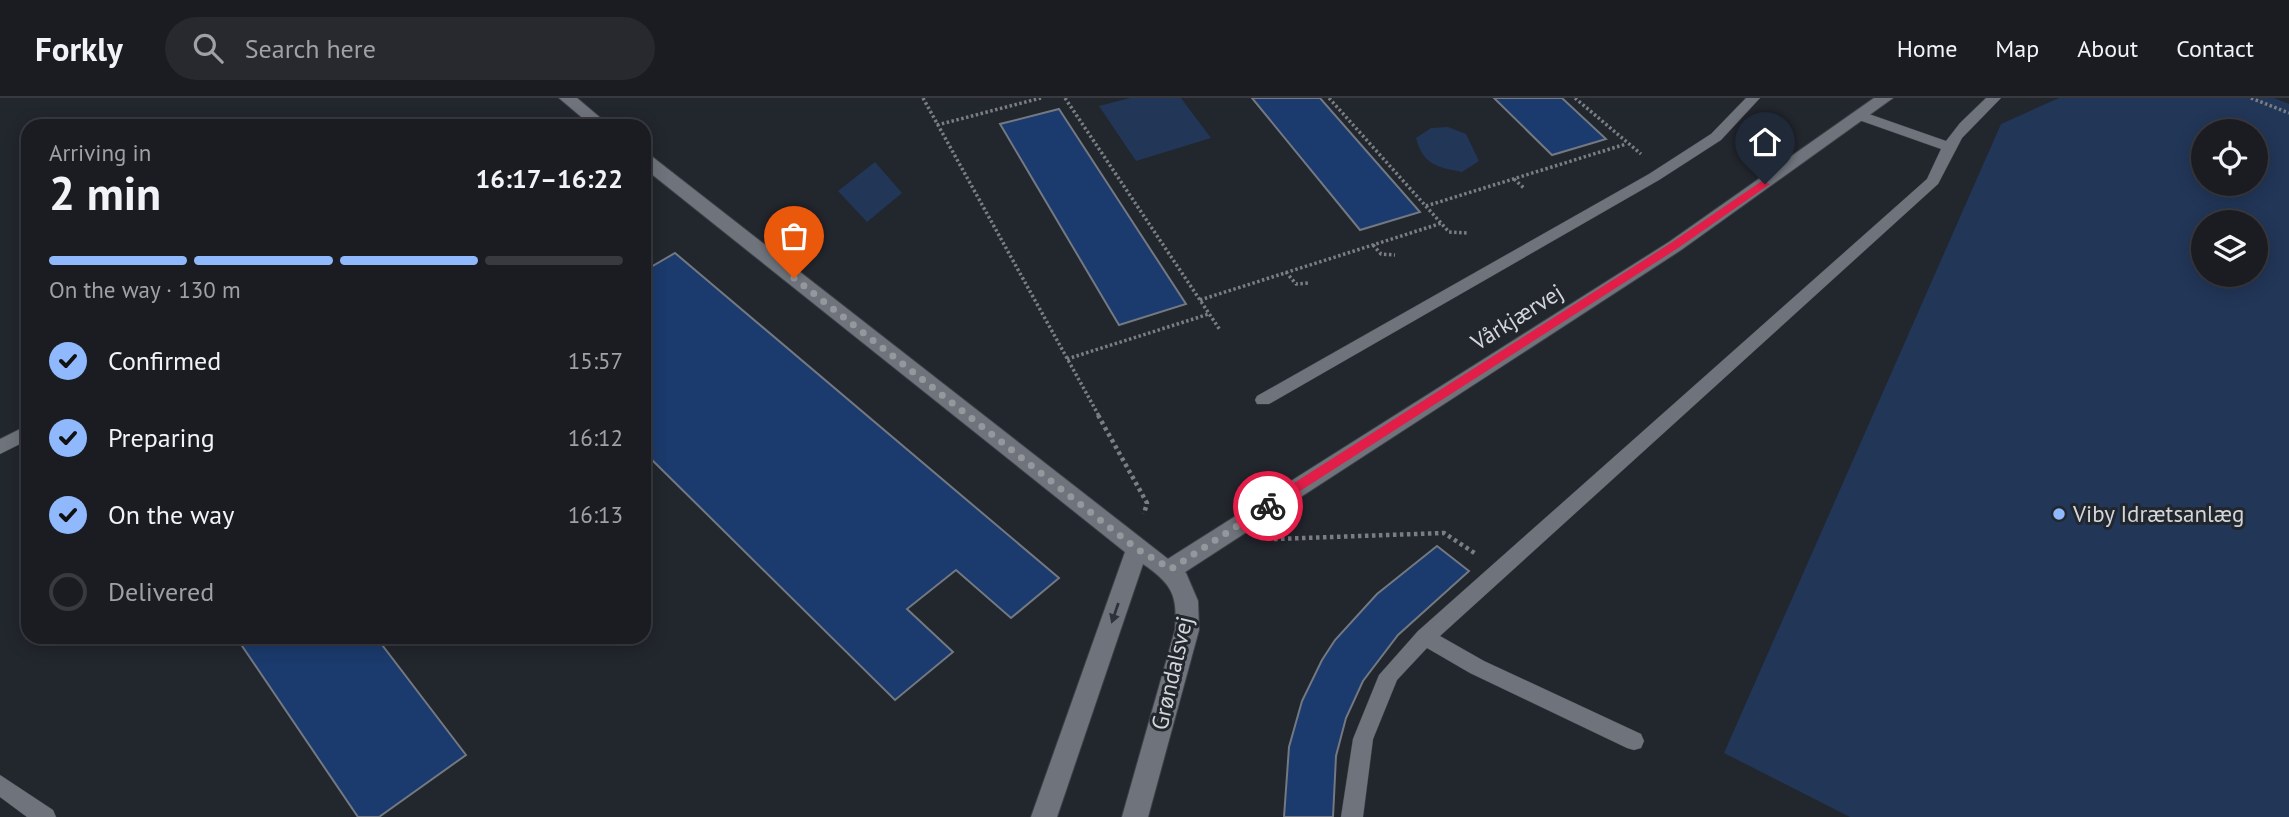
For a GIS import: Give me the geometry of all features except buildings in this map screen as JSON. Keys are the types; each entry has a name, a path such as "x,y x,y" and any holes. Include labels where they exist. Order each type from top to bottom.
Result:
{"street":[{"path":"567,98 593,119"},
{"name":"Vårkjærvej","path":"1171,569 1675,246 1885,98"},
{"path":"651,165 1137,549 1171,569"},
{"path":"1044,817 1137,549"},
{"name":"Grøndalsvej","path":"1135,817 1187,631 1189,613 1186,593 1171,569"}],"lane":[{"path":"1263,400 1667,169 1716,137 1753,98"},
{"path":"1352,817 1363,739 1389,675 1425,637 1933,181 1947,146 1971,116 1994,98"},
{"path":"1861,116 1947,146"},
{"path":"0,447 21,436"},
{"path":"1425,637 1477,667 1634,741"},
{"path":"0,785 45,817"}],"path":[{"path":"922,98 1147,503 1137,549"},
{"path":"937,125 1041,98"},
{"path":"1065,98 1220,330"},
{"path":"1329,98 1449,232 1467,233"},
{"path":"1575,98 1626,144 1667,169"},
{"path":"2251,98 2289,113"},
{"path":"1426,206 1626,144"},
{"path":"1514,179 1525,190"},
{"path":"1200,300 1442,223"},
{"path":"1373,245 1381,254 1395,254"},
{"path":"1286,272 1296,284 1309,283"},
{"path":"1067,359 1209,314"},
{"path":"1278,540 1444,533"}],"shaded area":[{"path":"1130,98 1181,98 1211,138 1136,161 1099,106"},
{"name":"Viby Idrætsanlæg","path":"2059,98 2274,98 2289,104 2289,817 1850,817 1724,753 2001,124"},
{"path":"1448,127 1466,134 1479,161 1462,172 1432,163 1423,154 1416,138 1431,128"},
{"path":"875,162 902,193 867,222 838,191"}],"way so far":[{"path":"794,278 1137,549 1171,569 1268,506"}],"place":[{"name":"Viby Idrætsanlæg","path":"2059,514"}],"route":[{"path":"1268,506 1675,246 1765,184"}]}
